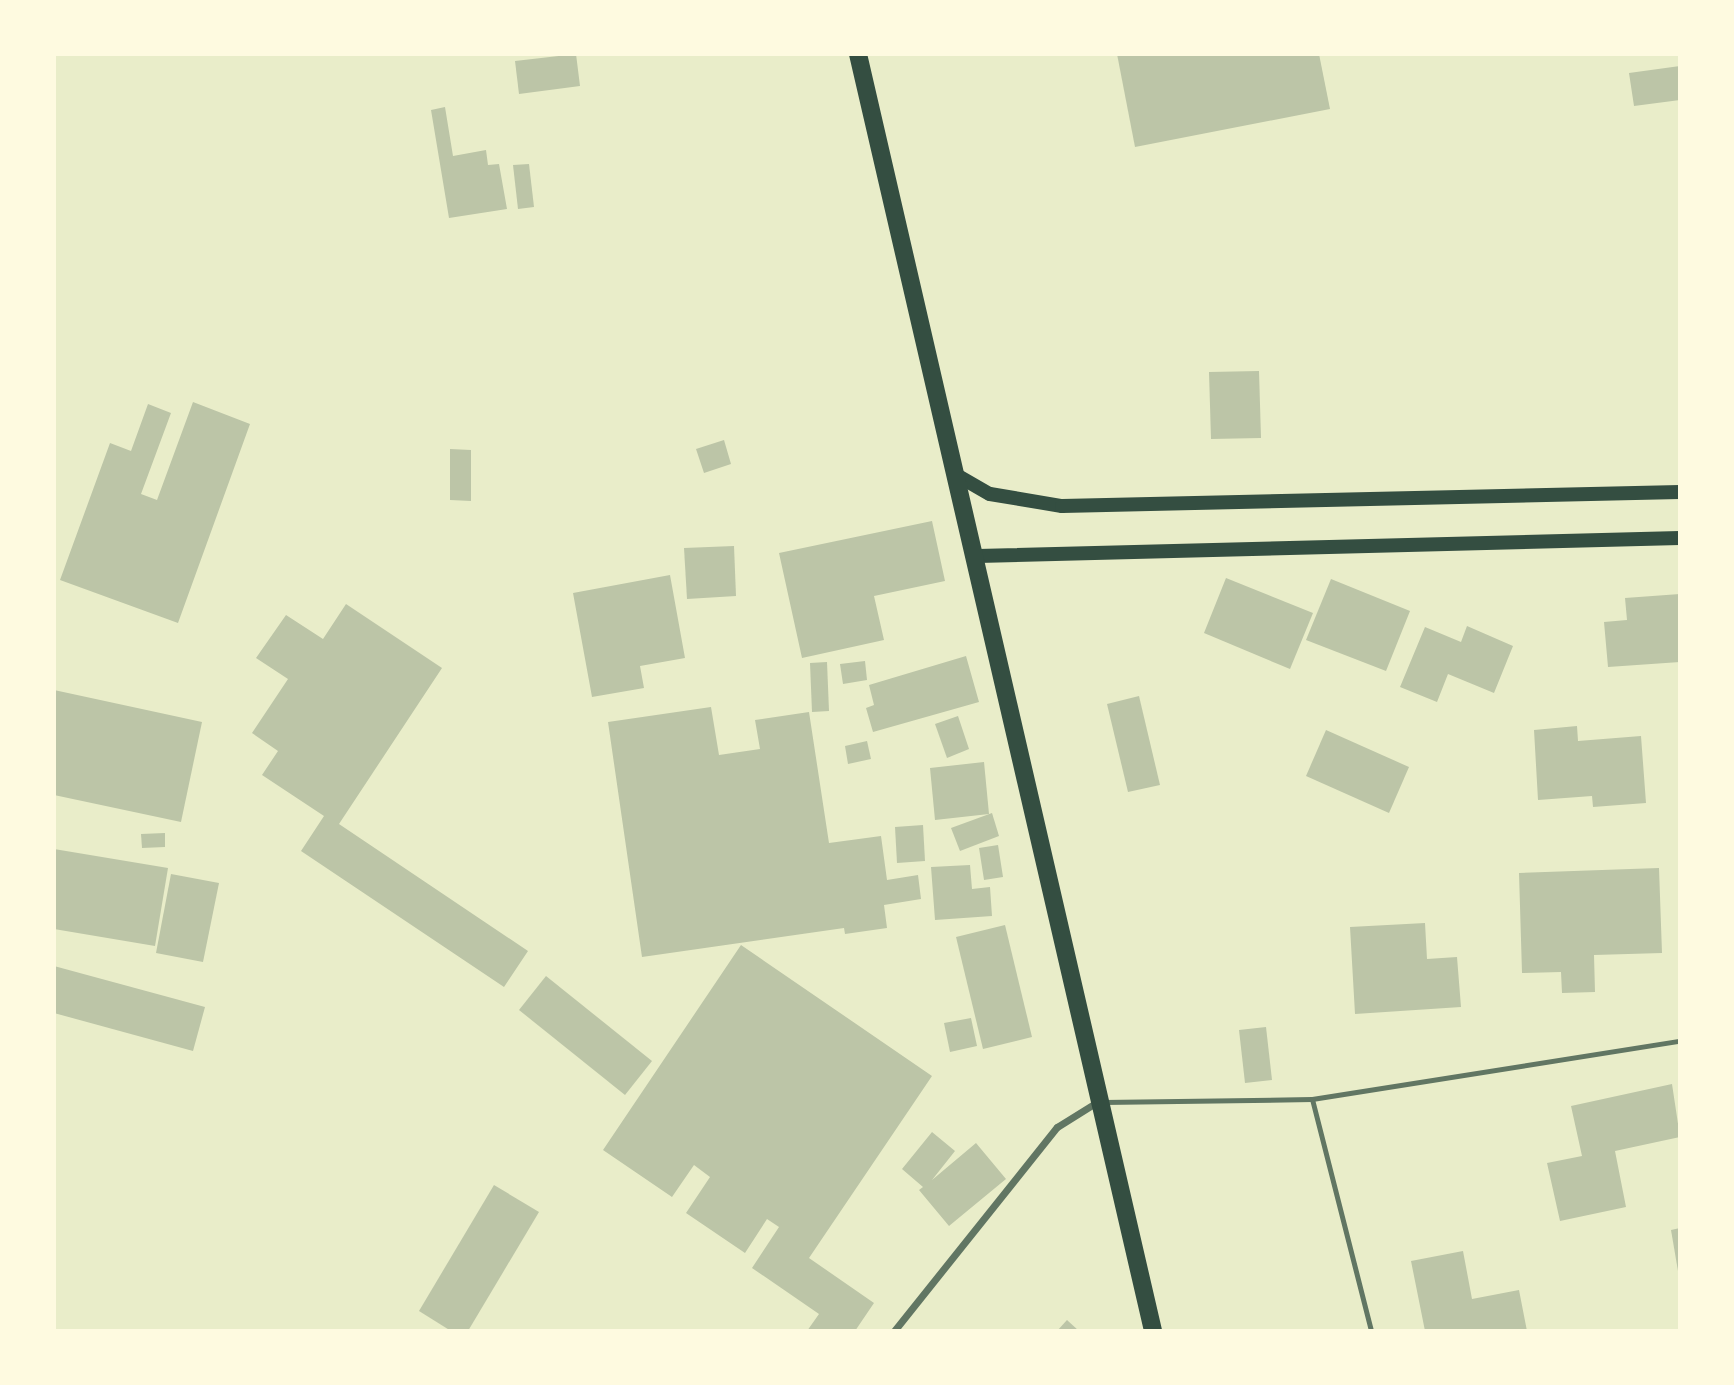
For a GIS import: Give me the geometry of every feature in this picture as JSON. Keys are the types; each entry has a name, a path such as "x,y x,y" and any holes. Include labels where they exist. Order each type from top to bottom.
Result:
{"main road":[{"path":"858,54 960,477 1097,1102 1153,1331"},
{"path":"960,477 990,494 1062,506 1680,492"},
{"path":"978,556 1680,538"}],"street":[{"path":"894,1331 1057,1126 1097,1102"}],"lane":[{"path":"1097,1102 1312,1099 1680,1041"},
{"path":"1312,1099 1371,1331"}],"building":[{"path":"576,54 580,86 519,94 515,61"},
{"path":"1117,54 1319,54 1330,109 1135,147"},
{"path":"1680,66 1680,100 1634,106 1629,73"},
{"path":"445,107 453,156 486,150 488,165 499,164 507,209 449,218 431,110"},
{"path":"529,164 534,207 518,209 513,165"},
{"path":"1259,371 1261,438 1211,439 1209,372"},
{"path":"193,402 250,424 178,623 60,580 110,443 131,451 148,404 171,413 141,494 157,500"},
{"path":"724,440 731,464 704,473 696,449"},
{"path":"450,449 471,450 471,501 450,500"},
{"path":"932,521 945,581 874,596 884,640 802,658 779,553"},
{"path":"734,546 736,596 687,599 684,548"},
{"path":"670,575 685,658 640,666 644,688 592,697 573,593"},
{"path":"1226,578 1313,613 1290,669 1204,633"},
{"path":"1331,579 1410,611 1386,671 1306,640"},
{"path":"1680,594 1680,662 1608,667 1604,622 1627,620 1625,598"},
{"path":"346,604 442,668 339,824 528,951 504,987 301,851 324,816 262,775 278,751 252,733 288,679 256,658 286,615 323,639"},
{"path":"1467,626 1513,646 1494,693 1448,674 1437,702 1400,687 1425,627 1461,642"},
{"path":"966,656 979,702 873,732 866,708 874,705 869,685"},
{"path":"865,661 867,680 843,684 840,664"},
{"path":"827,662 829,711 812,712 810,663"},
{"path":"54,690 202,722 181,822 54,795"},
{"path":"1139,696 1160,785 1128,792 1107,704"},
{"path":"711,707 719,755 760,749 755,720 809,712 829,843 881,836 887,880 918,875 921,899 884,905 887,928 845,934 844,928 642,957 608,722"},
{"path":"958,716 969,749 947,758 935,724"},
{"path":"1577,726 1578,741 1641,736 1646,803 1593,807 1592,796 1538,800 1534,730"},
{"path":"1326,730 1409,767 1389,813 1306,776"},
{"path":"867,741 871,759 848,764 845,746"},
{"path":"984,762 989,814 935,820 930,768"},
{"path":"992,813 999,836 960,851 951,828"},
{"path":"923,825 925,861 897,863 895,827"},
{"path":"165,833 165,847 142,848 141,834"},
{"path":"998,845 1003,877 984,880 979,848"},
{"path":"54,849 168,868 155,946 54,929"},
{"path":"970,865 972,889 990,887 992,916 935,920 931,867"},
{"path":"1659,868 1662,953 1594,955 1595,992 1562,993 1561,972 1522,973 1519,873"},
{"path":"171,874 219,883 203,962 156,953"},
{"path":"1425,923 1427,959 1457,957 1461,1007 1355,1014 1350,927"},
{"path":"1005,925 1032,1037 983,1049 956,937"},
{"path":"741,945 932,1076 809,1258 874,1303 855,1331 807,1331 819,1314 752,1268 779,1227 767,1219 745,1253 686,1213 710,1177 694,1165 672,1197 603,1150"},
{"path":"54,966 205,1007 193,1051 54,1013"},
{"path":"546,976 652,1061 625,1095 519,1010"},
{"path":"971,1018 977,1046 950,1052 944,1023"},
{"path":"1266,1027 1272,1080 1245,1083 1239,1030"},
{"path":"1672,1084 1680,1137 1615,1151 1626,1207 1560,1221 1547,1163 1582,1156 1571,1106"},
{"path":"932,1132 955,1151 932,1180 976,1143 1006,1179 949,1226 919,1190 923,1187 902,1169"},
{"path":"494,1185 539,1212 468,1331 451,1331 419,1311"},
{"path":"1680,1228 1680,1271 1678,1271 1671,1230"},
{"path":"1463,1251 1472,1299 1519,1290 1527,1331 1425,1331 1411,1261"},
{"path":"1067,1320 1079,1331 1057,1331"}]}
